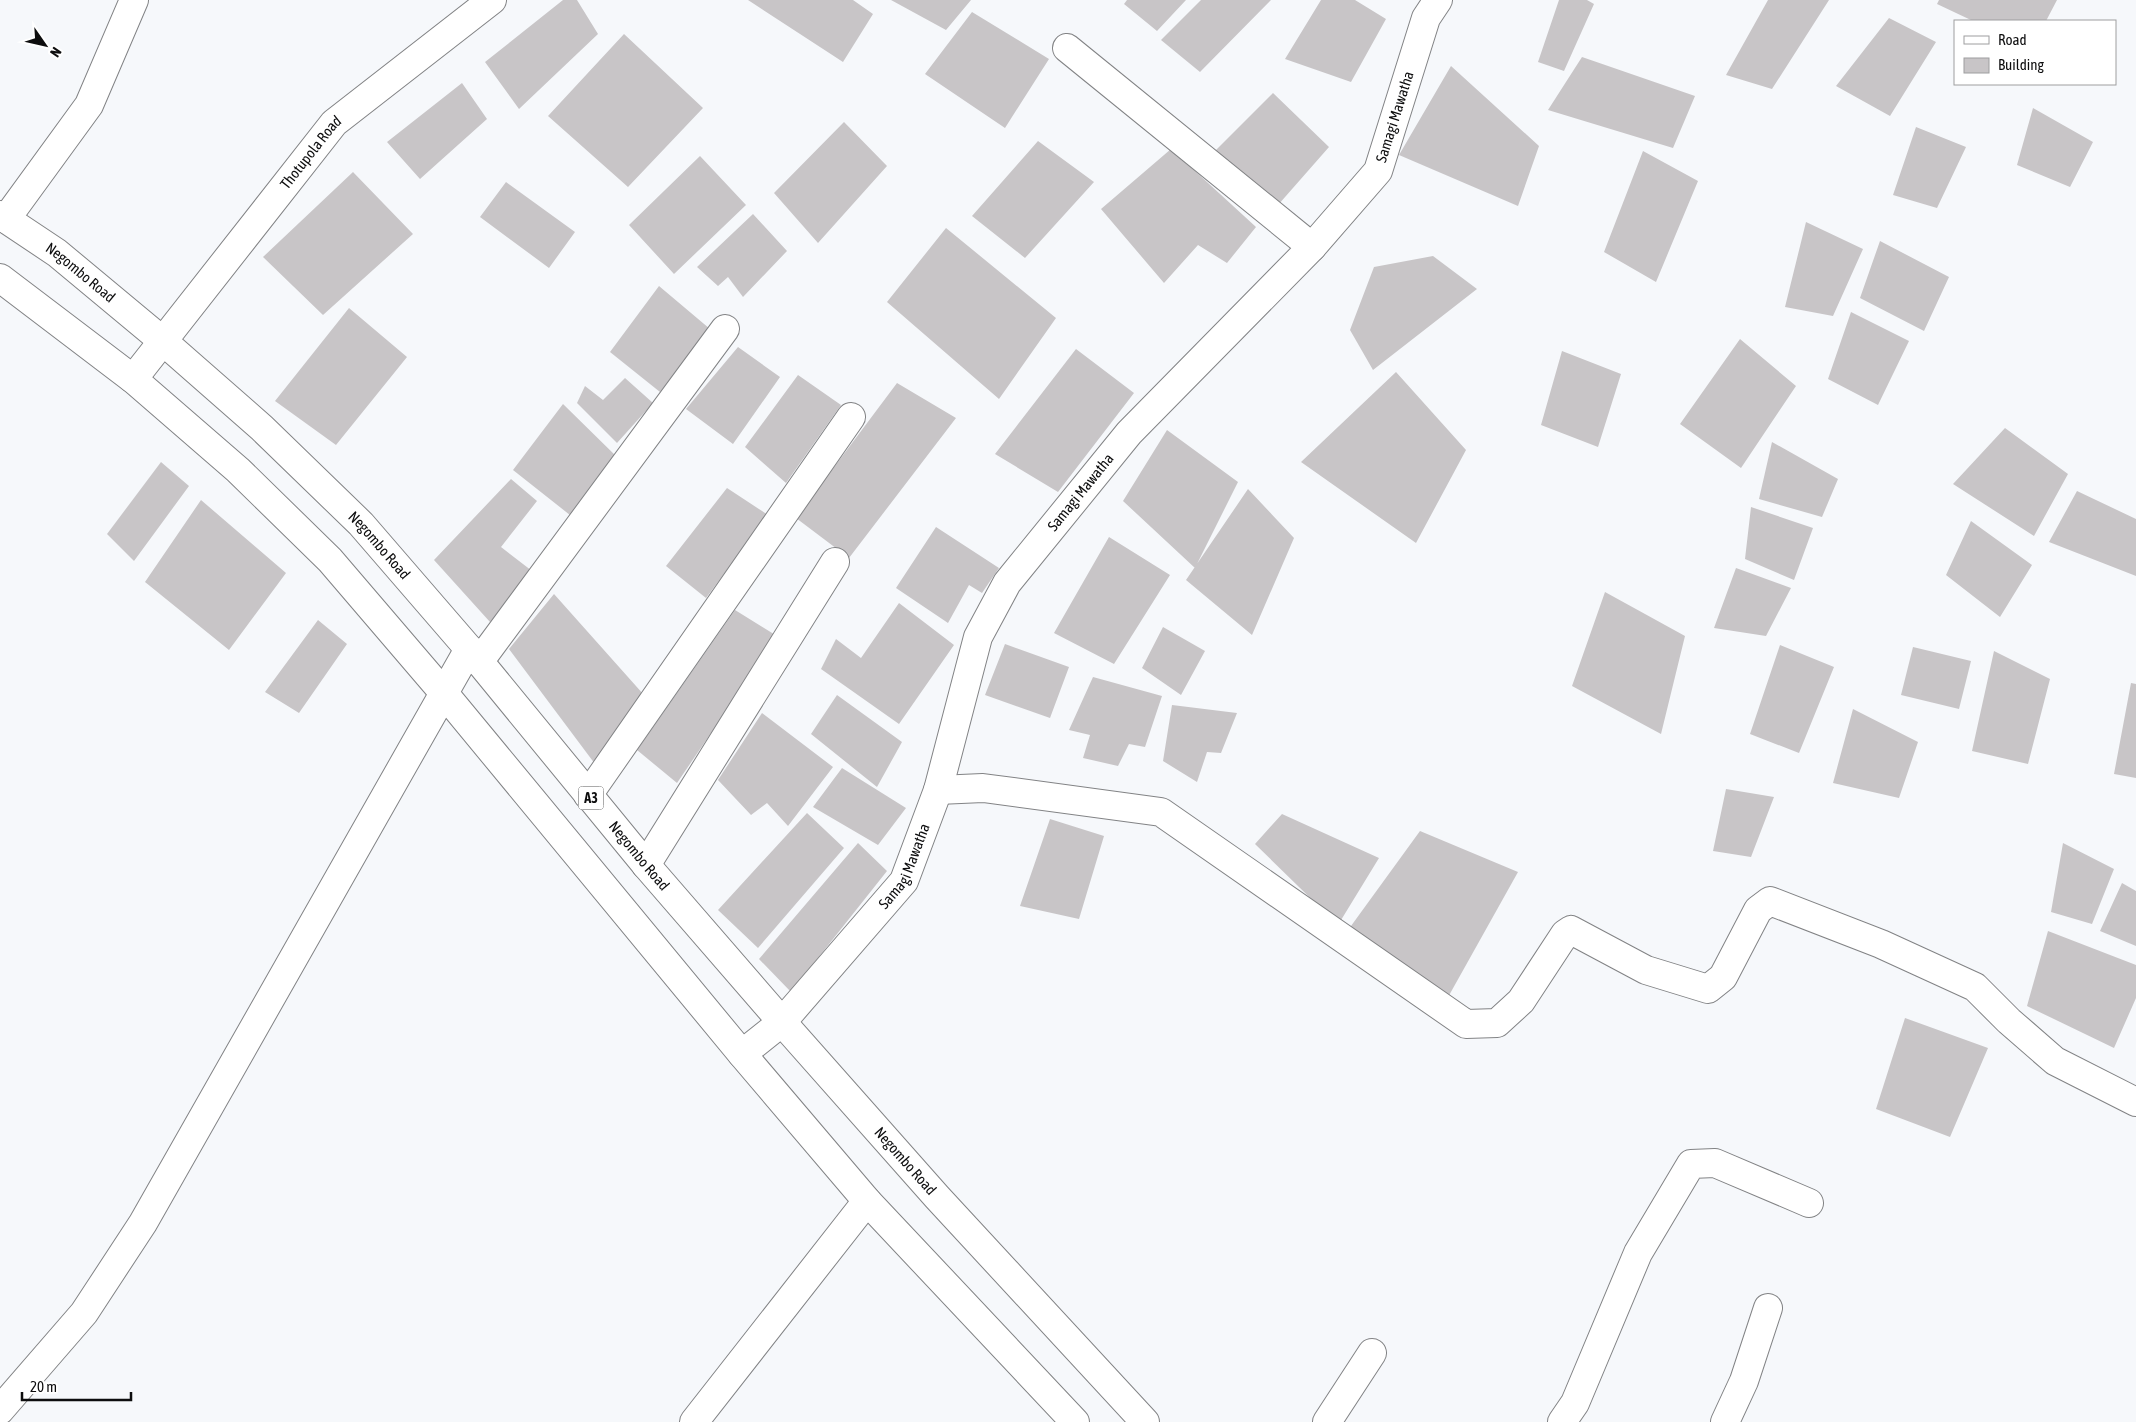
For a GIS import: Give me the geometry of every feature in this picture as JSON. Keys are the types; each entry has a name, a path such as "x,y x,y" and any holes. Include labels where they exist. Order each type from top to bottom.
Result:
{"main road":[{"path":"3,217 89,105 134,0"},
{"name":"Thotupola Road","path":"133,378 164,342 334,123 492,0"},
{"name":"Samagi Mawatha","path":"742,1054 782,1022 904,881 938,790 978,636 1007,583 1129,433 1312,247 1378,171 1426,18 1438,0"},
{"path":"1067,48 1312,247"},
{"name":"Negombo Road","path":"3,217 57,253 164,342 262,428 361,524 474,656 646,865 782,1022 937,1197 1146,1422"},
{"path":"0,278 133,378 238,470 330,560 443,692 742,1054 867,1201 1075,1422"},
{"path":"0,1410 84,1313 143,1223 443,692 474,656 725,329"},
{"path":"588,794 851,417"},
{"path":"646,865 835,562"},
{"path":"938,790 983,788 1161,812 1466,1024 1497,1022 1521,1001 1565,934 1571,930 1646,970 1708,989 1723,977 1758,910 1770,901 1881,944 1975,987 2009,1021 2054,1060 2136,1102"},
{"path":"1562,1422 1575,1403 1638,1253 1691,1164 1714,1163 1809,1203"},
{"path":"694,1422 867,1201"},
{"path":"1725,1422 1744,1381 1768,1308"},
{"path":"1327,1422 1372,1352"}],"building":[{"path":"563,0 577,0 598,34 519,109 485,62"},
{"path":"748,0 853,0 873,14 843,62"},
{"path":"891,0 971,0 946,30"},
{"path":"1127,0 1186,0 1157,31 1124,4"},
{"path":"1201,0 1271,0 1200,72 1161,40"},
{"path":"1321,0 1355,0 1386,19 1351,82 1285,59"},
{"path":"1559,0 1587,0 1594,4 1564,71 1538,62"},
{"path":"1768,0 1829,0 1772,89 1726,75"},
{"path":"1939,0 2057,0 2047,20 1971,20 1937,4"},
{"path":"972,12 1049,59 1005,128 925,74"},
{"path":"1889,18 1936,42 1890,116 1836,86"},
{"path":"624,34 703,108 628,187 548,116"},
{"path":"1582,57 1695,96 1673,148 1548,110"},
{"path":"1451,66 1539,146 1518,206 1399,155"},
{"path":"462,83 487,119 420,179 387,142"},
{"path":"1273,93 1329,147 1271,213 1210,156"},
{"path":"2033,108 2093,142 2070,187 2017,165"},
{"path":"844,122 887,166 818,243 774,193"},
{"path":"1916,127 1966,147 1937,208 1893,195"},
{"path":"1038,141 1094,182 1025,258 972,216"},
{"path":"1171,149 1256,227 1227,263 1198,245 1164,283 1101,209"},
{"path":"1643,151 1698,181 1656,282 1604,252"},
{"path":"700,156 746,205 674,274 629,225"},
{"path":"353,172 413,234 323,315 263,257"},
{"path":"506,182 575,232 549,268 480,217"},
{"path":"753,214 787,251 743,297 728,277 718,286 697,267"},
{"path":"1806,222 1863,249 1833,316 1785,307"},
{"path":"946,228 1056,318 999,399 887,302"},
{"path":"1880,241 1949,277 1924,331 1860,298"},
{"path":"1433,256 1477,289 1373,370 1350,330 1374,267"},
{"path":"659,286 710,329 660,392 610,352"},
{"path":"349,308 407,357 336,445 275,401"},
{"path":"1851,312 1909,341 1878,405 1828,379"},
{"path":"1740,339 1796,386 1741,468 1680,424"},
{"path":"738,347 780,377 733,444 686,409"},
{"path":"1076,349 1134,393 1058,492 995,454"},
{"path":"1562,351 1621,374 1598,447 1541,425"},
{"path":"1396,372 1466,450 1416,543 1301,462"},
{"path":"798,375 841,405 786,483 745,447"},
{"path":"625,378 653,403 617,443 577,403 585,386 603,400"},
{"path":"897,383 956,418 849,558 796,518"},
{"path":"563,404 619,459 575,519 513,470"},
{"path":"2005,428 2068,474 2034,536 1953,484"},
{"path":"1167,430 1238,482 1195,568 1123,501"},
{"path":"1772,442 1838,479 1822,517 1759,499"},
{"path":"161,462 189,486 134,561 107,534"},
{"path":"511,479 537,501 501,547 536,574 490,622 434,560"},
{"path":"727,488 768,515 706,598 666,566"},
{"path":"1248,489 1294,538 1252,635 1186,580"},
{"path":"2077,491 2136,519 2136,576 2049,542"},
{"path":"201,500 286,573 229,650 145,582"},
{"path":"1751,507 1813,528 1794,580 1745,559"},
{"path":"1971,521 2032,565 2000,617 1946,575"},
{"path":"936,527 999,568 982,593 969,585 948,623 896,588"},
{"path":"1109,537 1170,575 1114,664 1054,633"},
{"path":"1736,568 1791,588 1766,636 1714,628"},
{"path":"1605,592 1685,636 1661,734 1572,686"},
{"path":"554,594 644,695 595,764 509,649"},
{"path":"899,603 954,645 899,724 821,669 836,639 861,658"},
{"path":"735,610 777,636 677,783 637,750"},
{"path":"318,620 347,644 299,713 265,692"},
{"path":"1163,627 1205,651 1181,695 1142,668"},
{"path":"1005,644 1069,667 1050,718 985,695"},
{"path":"1780,645 1834,667 1799,753 1750,734"},
{"path":"1913,647 1971,661 1959,709 1901,695"},
{"path":"1994,651 2050,679 2028,764 1972,751"},
{"path":"1093,677 1162,696 1145,747 1129,744 1118,766 1083,758 1090,735 1069,730"},
{"path":"2131,683 2136,684 2136,778 2114,774"},
{"path":"837,695 902,742 877,787 811,734"},
{"path":"1172,705 1237,713 1221,753 1207,752 1197,782 1163,761"},
{"path":"1853,709 1918,742 1899,798 1833,783"},
{"path":"762,713 833,767 788,826 767,803 751,815 718,780"},
{"path":"842,768 906,808 878,845 813,807"},
{"path":"1726,789 1774,797 1751,857 1713,851"},
{"path":"807,813 844,848 758,948 718,910"},
{"path":"1282,814 1379,858 1338,925 1255,844"},
{"path":"1050,819 1104,836 1079,919 1020,906"},
{"path":"1420,831 1518,872 1447,999 1343,937"},
{"path":"858,843 887,871 791,992 759,959"},
{"path":"2063,843 2114,869 2092,924 2051,912"},
{"path":"2122,883 2136,891 2136,946 2100,931"},
{"path":"2048,931 2136,965 2136,998 2114,1048 2027,1006"},
{"path":"1905,1018 1988,1048 1950,1137 1876,1109"}]}
